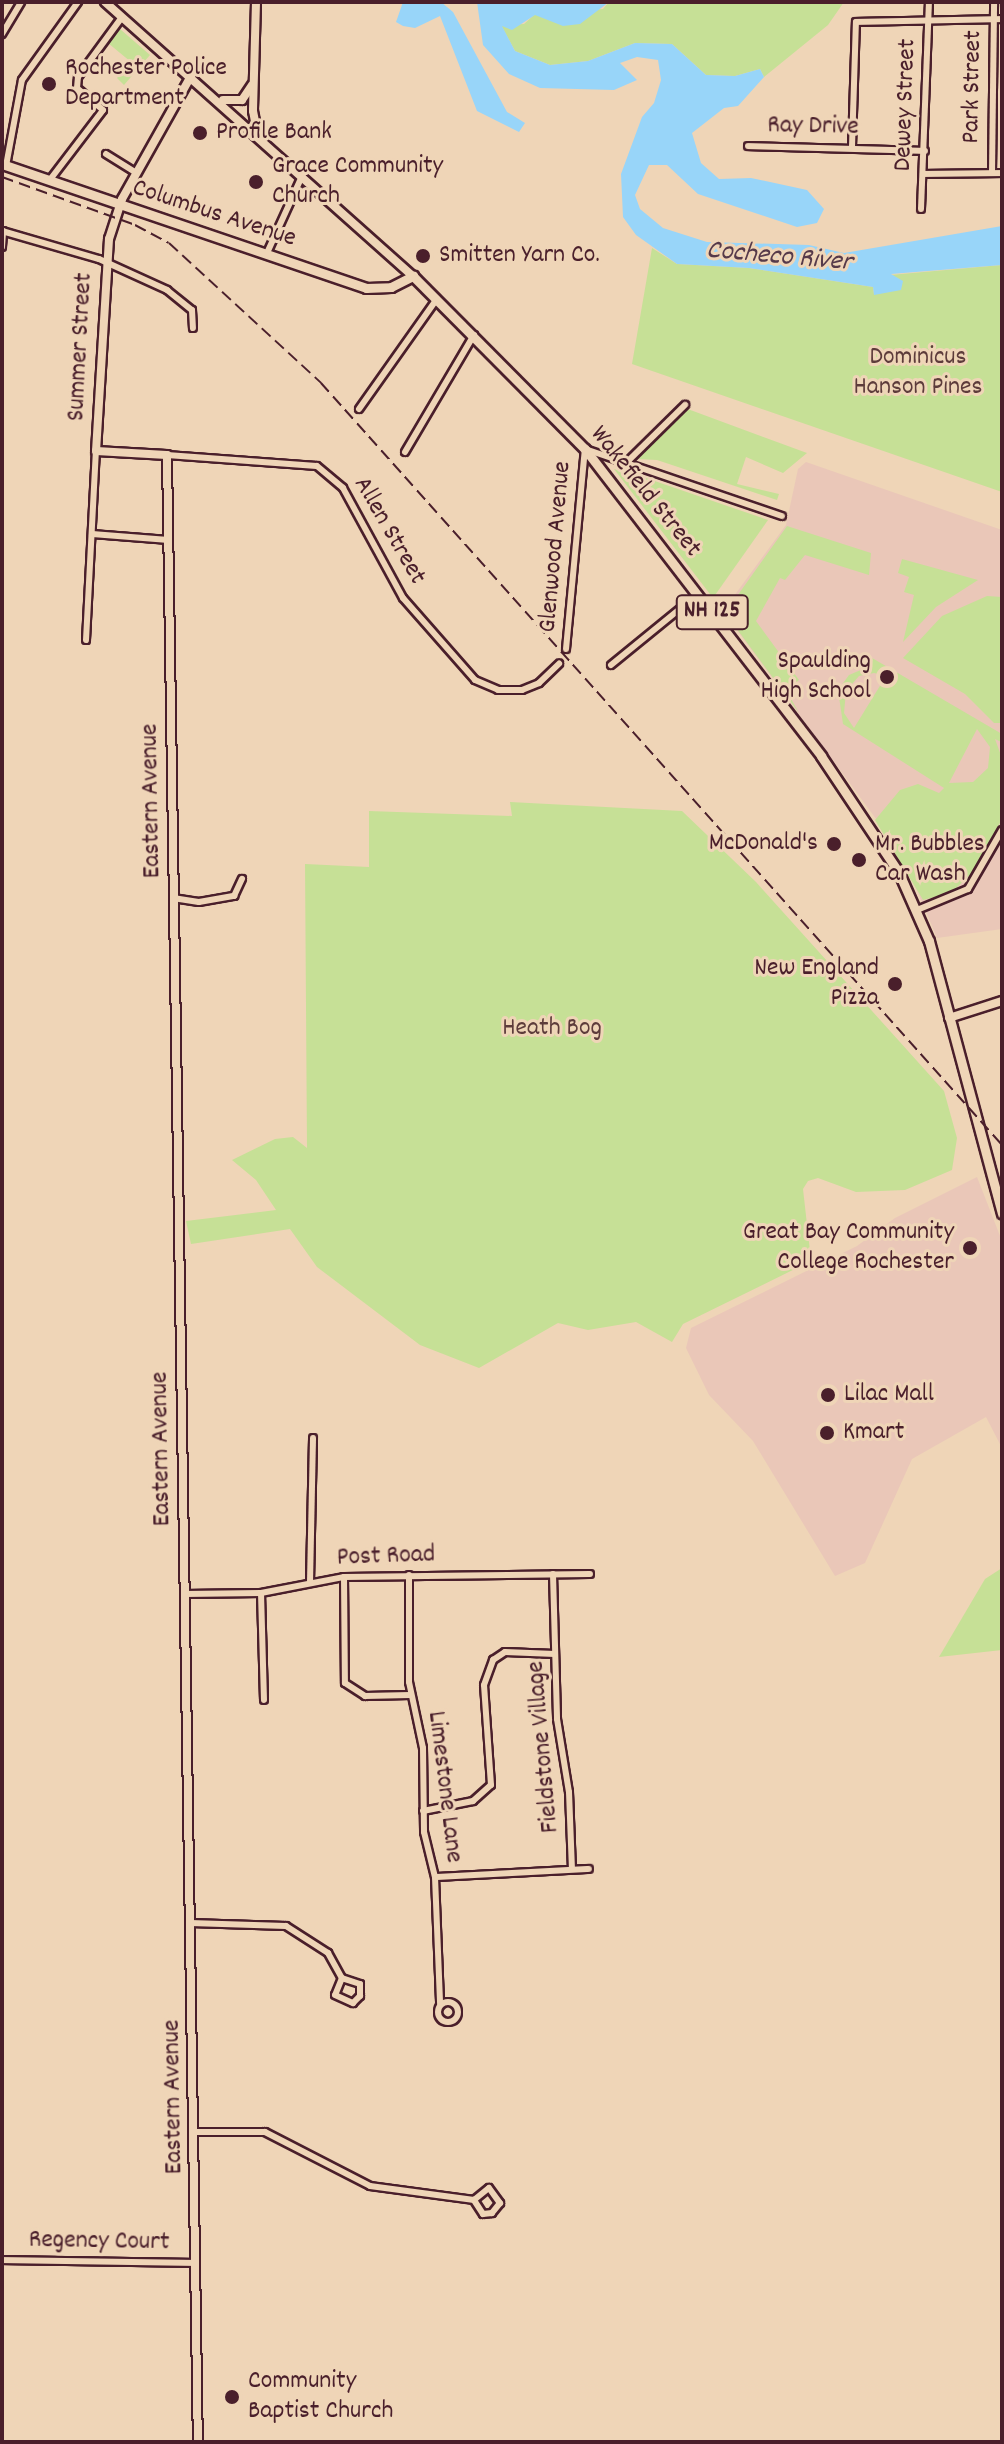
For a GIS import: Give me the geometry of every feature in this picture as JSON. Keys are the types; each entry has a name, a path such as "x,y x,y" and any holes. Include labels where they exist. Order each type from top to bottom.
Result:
{"main road":[{"name":"Columbus Avenue","path":"4,165 374,289 413,276"},
{"name":"Wakefield Street","path":"413,276 585,449 835,776 917,910 1002,1213"}],"street":[{"path":"2,34 21,2"},
{"path":"4,165 22,80 78,2"},
{"name":"Wakefield Street","path":"105,2 260,135 413,276"},
{"path":"256,2 253,83 260,135"},
{"name":"Dewey Street","path":"921,209 929,2"},
{"name":"Park Street","path":"992,173 994,2"},
{"path":"48,182 103,110 77,88 78,77 122,17"},
{"path":"852,147 856,22 1002,19"},
{"name":"Summer Street","path":"86,640 105,262 119,206 191,76"},
{"path":"218,98 238,102 253,83"},
{"name":"Ray Drive","path":"748,146 925,151"},
{"path":"106,154 136,173"},
{"path":"924,174 1002,173"},
{"path":"267,253 303,174"},
{"path":"2,247 2,231 105,262 181,298 192,310 193,328"},
{"path":"359,409 437,299"},
{"path":"405,452 474,335"},
{"path":"626,463 685,405"},
{"path":"585,449 782,516"},
{"name":"Glenwood Avenue","path":"566,649 585,449"},
{"name":"Allen Street","path":"96,451 317,466 343,488 403,598 475,680 498,690 522,690 539,683 559,664"},
{"name":"Eastern Avenue","path":"167,455 198,2442"},
{"path":"92,534 169,540"},
{"path":"611,665 698,594"},
{"path":"917,910 968,889 1002,830"},
{"path":"173,898 199,902 234,896 242,879"},
{"path":"949,1018 1002,1001"},
{"path":"310,1582 313,1438"},
{"name":"Fieldstone Village","path":"553,1574 555,1654 572,1869"},
{"name":"Post Road","path":"185,1594 261,1593 344,1577 590,1574"},
{"name":"Limestone Lane","path":"409,1575 410,1695 420,1727 423,1811 435,1877 440,2004"},
{"path":"344,1577 345,1683 365,1696 410,1695"},
{"path":"261,1593 264,1700"},
{"path":"423,1811 473,1801 491,1785 484,1685 493,1660 505,1652 555,1654"},
{"path":"435,1877 589,1869"},
{"path":"190,1923 264,1922 294,1929 328,1953 342,1978 360,1984 360,1996 353,2003 335,1995 342,1978"},
{"path":"195,2132 265,2132 370,2186 474,2200 489,2188 500,2203 492,2213 483,2214 474,2200"},
{"name":"Regency Court","path":"2,2260 195,2263"}],"shaded area":[{"name":"Spaulding High School","path":"806,462 1002,530 1002,929 937,938 908,869 882,827 723,611 786,525 798,469"},
{"path":"977,1177 1002,1241 1002,1448 986,1417 912,1459 865,1563 835,1576 753,1441 709,1395 686,1348 691,1328 857,1246 895,1218"}],"green space":[{"path":"609,2 844,2 828,25 764,77 760,69 735,76 706,75 672,44 635,43 588,61 550,65 515,51 501,25 524,24 534,15 603,9"},
{"path":"120,29 150,55 124,85 117,78 131,62 108,43"},
{"name":"Dominicus Hanson Pines","path":"652,248 677,264 749,268 873,287 874,294 890,275 1002,265 1002,492 632,364"},
{"path":"685,408 807,453 783,473 746,457 737,484 779,494 777,500 657,460 637,459"},
{"path":"614,469 768,520 713,598"},
{"path":"787,526 871,553 869,575 805,555 785,580 780,578 756,621 799,680 786,690 799,713 725,613"},
{"path":"902,559 978,580 936,607 903,642 914,595 904,592 909,577 898,573"},
{"path":"987,596 1002,597 1002,723 994,723 965,694 903,658 942,616"},
{"path":"867,655 1002,734 1001,742 995,739 1002,758 1002,819 975,870 951,893 923,900 875,820 900,790 918,784 939,793 944,788 843,724 838,690 849,675 870,666 863,661","holes":["874,673 886,676 854,728 844,713 846,691 859,676","977,729 990,747 988,768 973,782 949,783"]},
{"name":"Heath Bog","path":"510,802 682,811 756,882 944,1091 957,1138 952,1170 905,1190 856,1192 818,1178 808,1181 803,1189 810,1251 803,1265 683,1324 672,1342 636,1322 588,1330 558,1323 479,1368 420,1345 317,1267 290,1229 191,1244 186,1221 276,1210 256,1180 232,1160 275,1139 293,1137 307,1148 305,864 369,867 369,811 512,816"},
{"path":"1002,1568 1002,1650 939,1657 985,1579"}],"water":[{"path":"403,2 441,2 453,12 507,112 525,123 519,132 477,111 440,16 415,28 396,22"},
{"name":"Cocheco River","path":"477,2 609,2 580,24 563,26 535,15 512,30 502,26 515,51 550,65 588,61 635,43 672,44 706,75 735,76 760,69 764,77 738,106 724,108 692,133 701,163 719,179 751,178 807,190 824,209 817,223 797,227 698,194 667,165 649,165 635,195 640,209 663,228 707,242 809,245 844,253 1002,226 1002,265 891,274 903,281 901,290 874,295 873,287 749,268 677,264 636,235 623,217 621,174 642,117 654,103 661,80 658,60 637,57 620,63 637,80 614,90 540,88 509,74 483,45"}],"railway":[{"path":"2,177 135,225 169,243 321,383 1002,1145"}],"place":[{"name":"Rochester Police Department","path":"49,84"},
{"name":"Profile Bank","path":"200,133"},
{"name":"Grace Community Church","path":"256,182"},
{"name":"Smitten Yarn Co.","path":"423,256"},
{"name":"Spaulding High School","path":"887,677"},
{"name":"McDonald's","path":"834,844"},
{"name":"Mr. Bubbles Car Wash","path":"859,860"},
{"name":"New England Pizza","path":"895,984"},
{"name":"Great Bay Community College Rochester","path":"970,1248"},
{"name":"Lilac Mall","path":"828,1395"},
{"name":"Kmart","path":"827,1433"},
{"name":"Community Baptist Church","path":"232,2397"}]}
